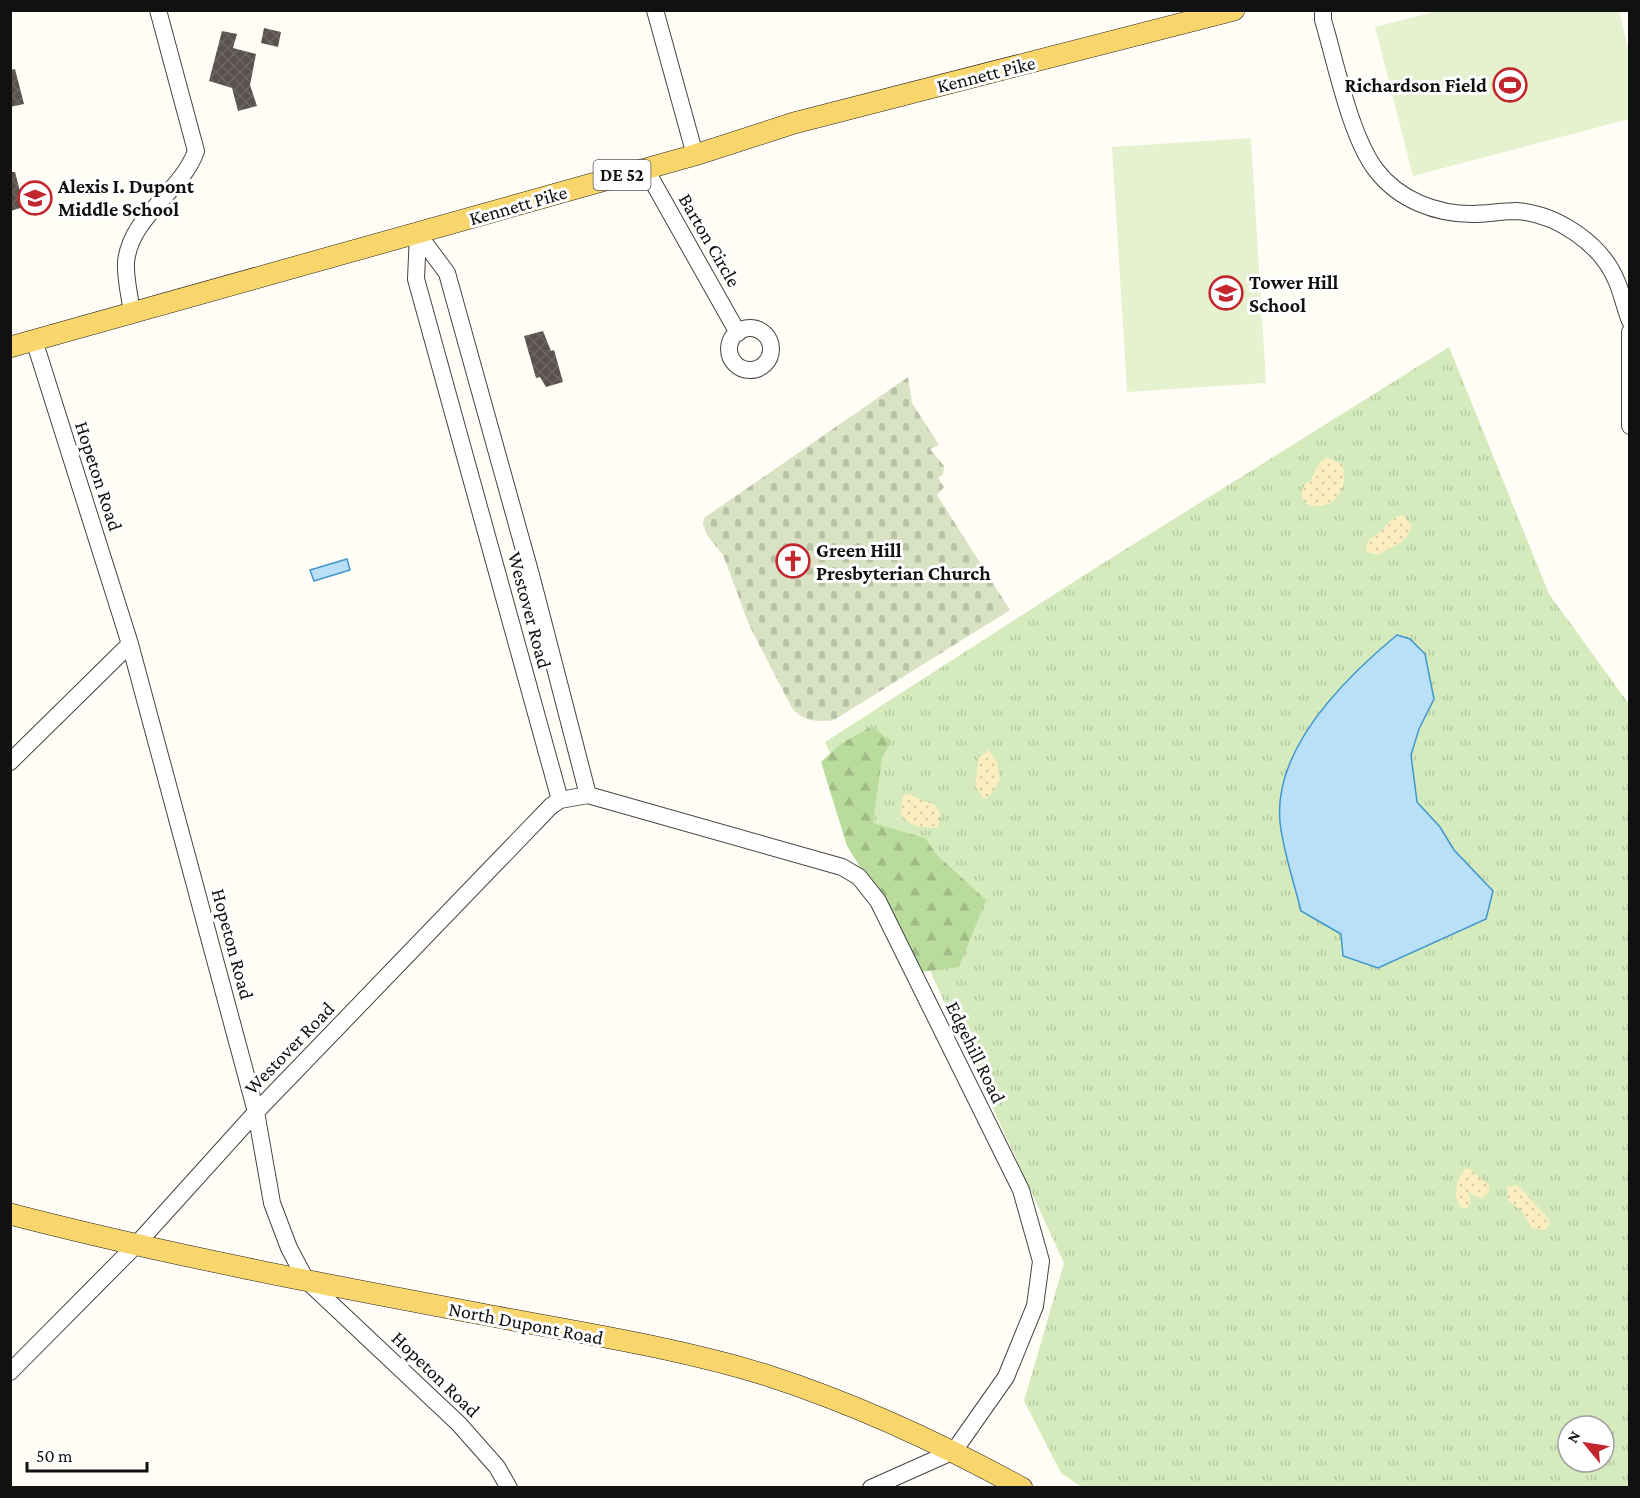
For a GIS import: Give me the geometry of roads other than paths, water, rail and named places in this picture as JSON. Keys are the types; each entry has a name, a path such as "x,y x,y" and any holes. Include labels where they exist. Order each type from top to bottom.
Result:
{"main road":[{"name":"Kennett Pike","path":"10,347 695,155 794,123 1234,10"},
{"name":"North Dupont Road","path":"10,1214 135,1246 701,1358 765,1375 840,1401 954,1451 1022,1488"}],"street":[{"path":"132,313 126,264 130,243 142,223 188,170 196,150 158,10"},
{"path":"655,10 695,155"},
{"path":"1323,10 1323,20 1359,139 1378,172 1402,194 1437,212 1471,214 1517,212 1545,216 1569,229 1596,250 1617,280 1629,321"},
{"name":"Barton Circle","path":"645,168 738,333"},
{"name":"Westover Road","path":"418,234 447,273 531,575 588,795"},
{"name":"Westover Road","path":"10,1372 135,1246 256,1112 560,800 416,279 418,234"},
{"path":"1629,332 1629,426"},
{"name":"Hopeton Road","path":"34,340 130,644 256,1112 272,1203 289,1248 306,1280 459,1424 497,1467 509,1488"},
{"path":"10,762 130,644"},
{"name":"Edgehill Road","path":"560,800 588,795 842,867 859,877 878,901 1021,1190 1041,1262 1035,1306 1005,1377 954,1451"},
{"path":"871,1488 954,1451"}],"water":[{"path":"347,559 350,570 314,581 310,570"},
{"path":"1397,635 1410,639 1425,654 1434,699 1419,729 1411,755 1417,802 1440,827 1454,850 1493,891 1486,919 1378,968 1343,956 1341,934 1301,911 1281,833 1281,794 1288,768 1300,742 1316,717 1356,672"}],"place":[{"name":"Richardson Field","path":"1510,85"},
{"name":"Alexis I. Dupont Middle School","path":"35,198"},
{"name":"Tower Hill School","path":"1226,293"},
{"name":"Green Hill Presbyterian Church","path":"793,561"}]}
